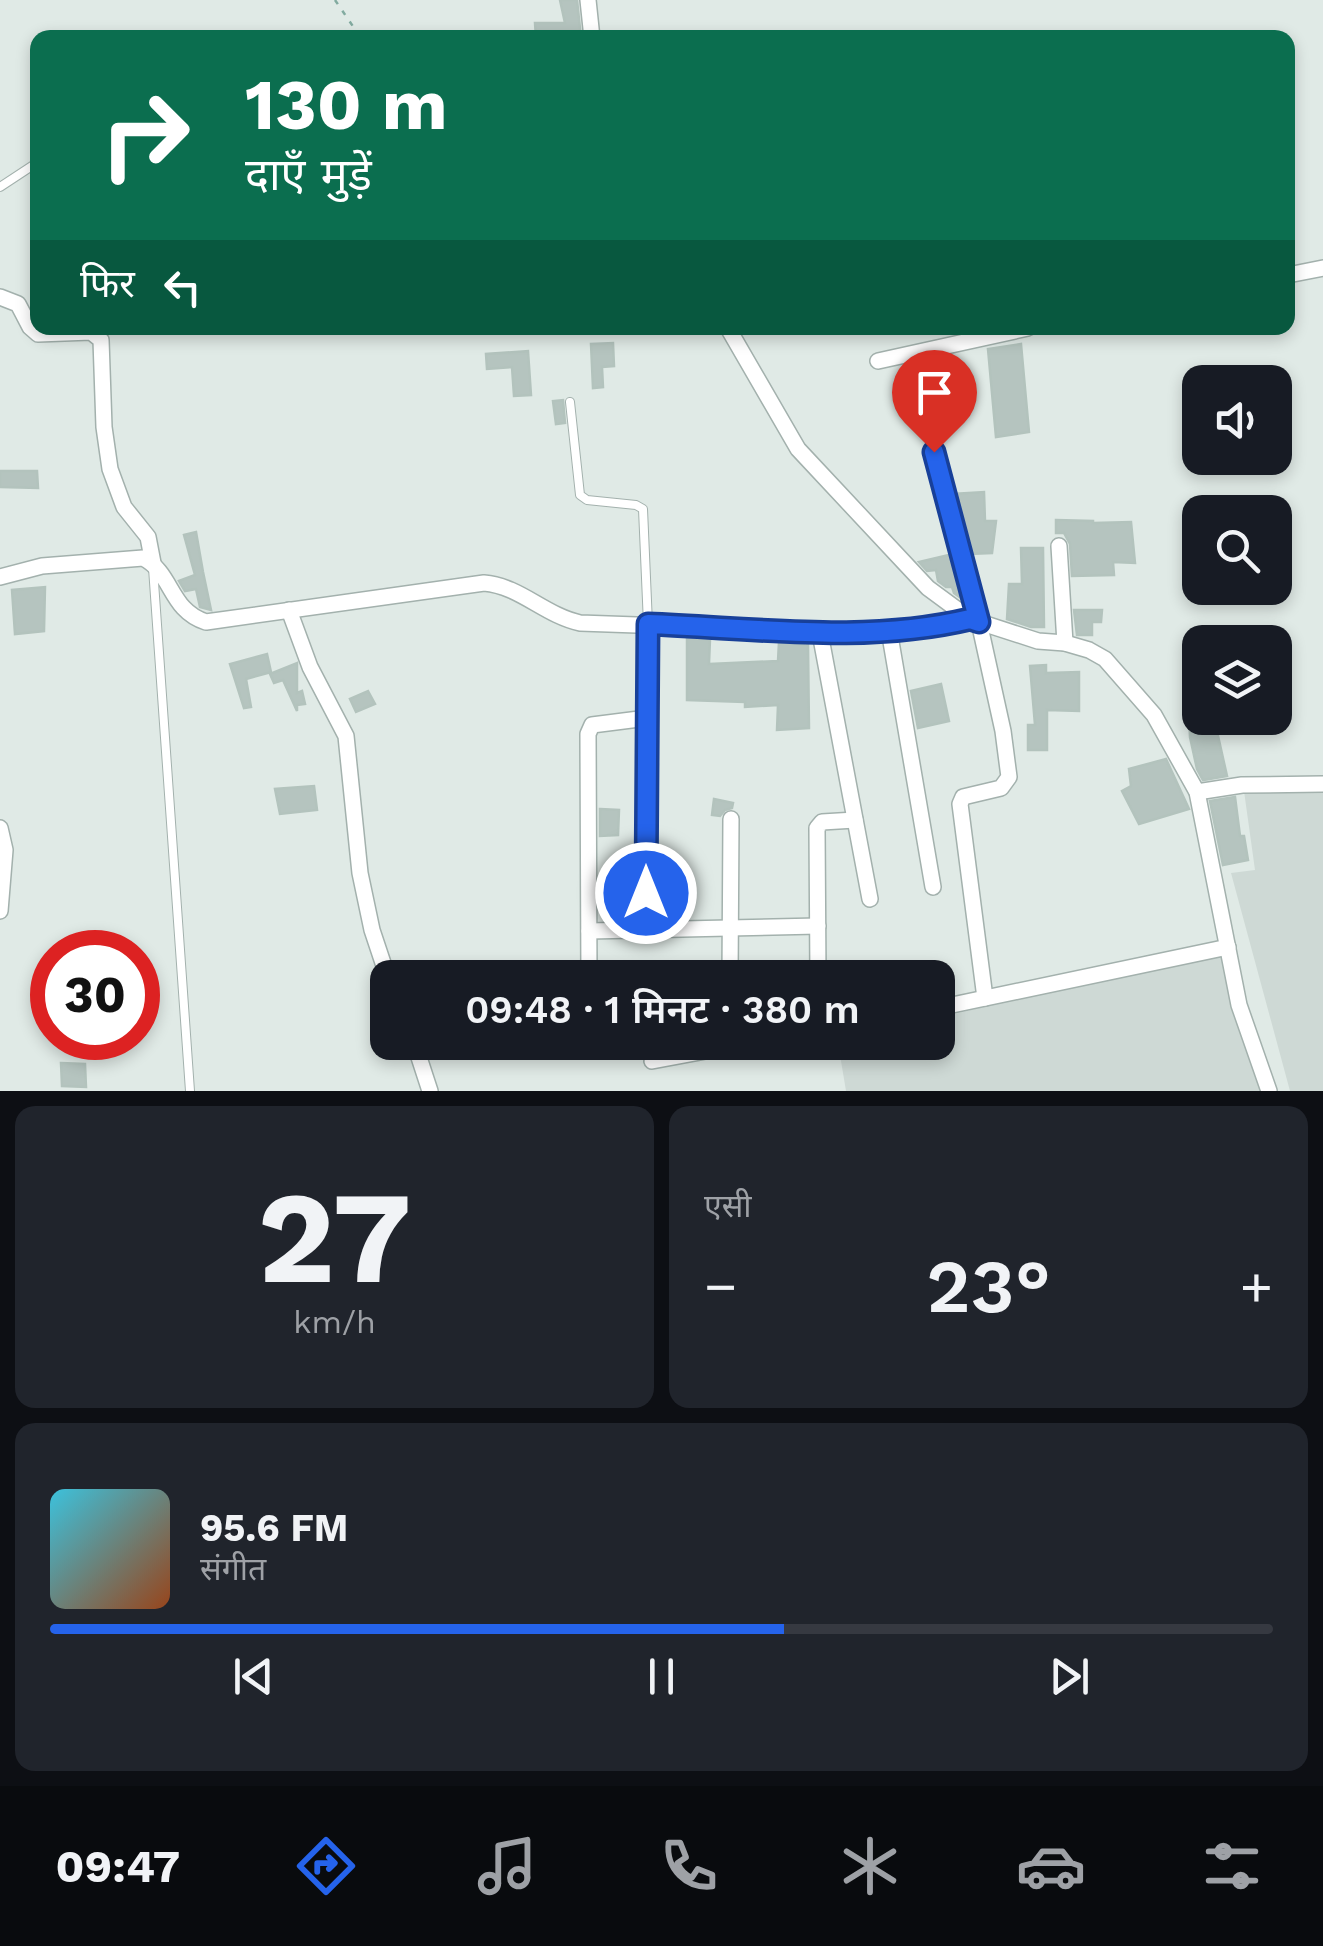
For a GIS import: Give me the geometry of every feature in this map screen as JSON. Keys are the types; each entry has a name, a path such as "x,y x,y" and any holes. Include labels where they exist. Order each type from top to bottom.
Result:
{"street":[{"path":"588,0 591,30"},
{"path":"1295,274 1323,268"},
{"path":"0,297 18,304 30,327"},
{"path":"95,335 101,340 104,427 110,468 124,508 150,541 153,563 174,598 194,618 206,622 462,584 501,584 559,618 580,623 820,633 912,632 974,621"},
{"path":"732,335 798,449 928,588 974,621 1038,641 1089,650 1105,660 1154,715 1197,792 1239,1005 1270,1091"},
{"path":"878,361 996,335"},
{"path":"1059,546 1064,643"},
{"path":"0,577 42,566 143,558 153,563"},
{"path":"290,610 310,667 346,736 360,873 382,960"},
{"path":"974,621 1003,731 1009,777 1001,788 966,796 960,804 985,998"},
{"path":"646,928 648,624"},
{"path":"889,630 933,886"},
{"path":"820,633 870,899"},
{"path":"590,960 588,734 592,725 601,722 647,718"},
{"path":"1197,792 1242,785 1323,784"},
{"path":"730,960 731,819"},
{"path":"818,960 818,826 826,821 855,820"},
{"path":"0,828 5,850 0,911"},
{"path":"589,930 818,926"},
{"path":"955,1004 1228,946"},
{"path":"420,1060 430,1091"},
{"path":"652,1061 657,1060"}],"lane":[{"path":"0,187 30,167"},
{"path":"570,402 580,495 588,500 636,504 643,509 648,624"},
{"path":"934,452 974,621"},
{"path":"153,563 190,1091"}],"path":[{"path":"335,0 356,30"}],"shaded area":[{"path":"1323,789 1323,1091 1290,1091 1231,873 1255,870 1244,791"},
{"path":"1221,950 1260,1091 846,1091 841,1060 955,1060 955,1014"}],"building":[{"path":"560,0 577,0 580,30 535,30 535,23 565,23"},
{"path":"613,343 614,366 602,367 603,387 593,388 591,344"},
{"path":"1021,344 1029,432 996,437 988,349"},
{"path":"528,351 531,395 514,396 512,367 487,369 486,354"},
{"path":"563,400 565,423 556,424 553,401"},
{"path":"0,471 37,471 38,488 0,487"},
{"path":"984,492 985,521 996,521 992,553 969,554 953,494"},
{"path":"1056,520 1131,522 1135,563 1113,562 1114,575 1072,576 1070,544 1064,533 1056,533"},
{"path":"196,532 211,610 200,607 196,589 185,591 179,581 195,575 184,535"},
{"path":"1021,548 1043,548 1044,627 1007,619 1009,584 1022,584"},
{"path":"953,554 965,601 952,587 938,581 936,570 927,571 919,562"},
{"path":"45,587 44,631 15,634 12,590"},
{"path":"1074,610 1102,610 1101,622 1092,622 1092,635 1077,635"},
{"path":"687,638 710,639 709,664 778,661 779,642 808,645 809,728 777,730 778,705 745,707 745,702 687,700"},
{"path":"267,654 271,672 246,679 251,707 244,708 230,664"},
{"path":"297,663 297,693 302,691 305,704 297,705 297,711 283,680 274,683 270,674"},
{"path":"1046,665 1046,673 1079,672 1079,711 1047,710 1047,750 1028,750 1028,725 1035,725 1030,666"},
{"path":"941,684 949,721 918,728 911,691"},
{"path":"368,691 375,704 356,712 350,699"},
{"path":"1218,735 1227,776 1203,780 1190,737"},
{"path":"1166,759 1189,809 1139,824 1122,791 1131,786 1129,769"},
{"path":"314,786 317,810 280,814 275,789"},
{"path":"1235,797 1248,860 1223,865 1210,801"},
{"path":"714,799 733,803 732,808 720,816 712,815"},
{"path":"600,809 619,810 618,835 600,836"},
{"path":"61,1063 85,1064 86,1087 62,1086"}],"route":[{"path":"646,893 648,624 866,633 912,632 970,619 979,622 934,452"}]}
